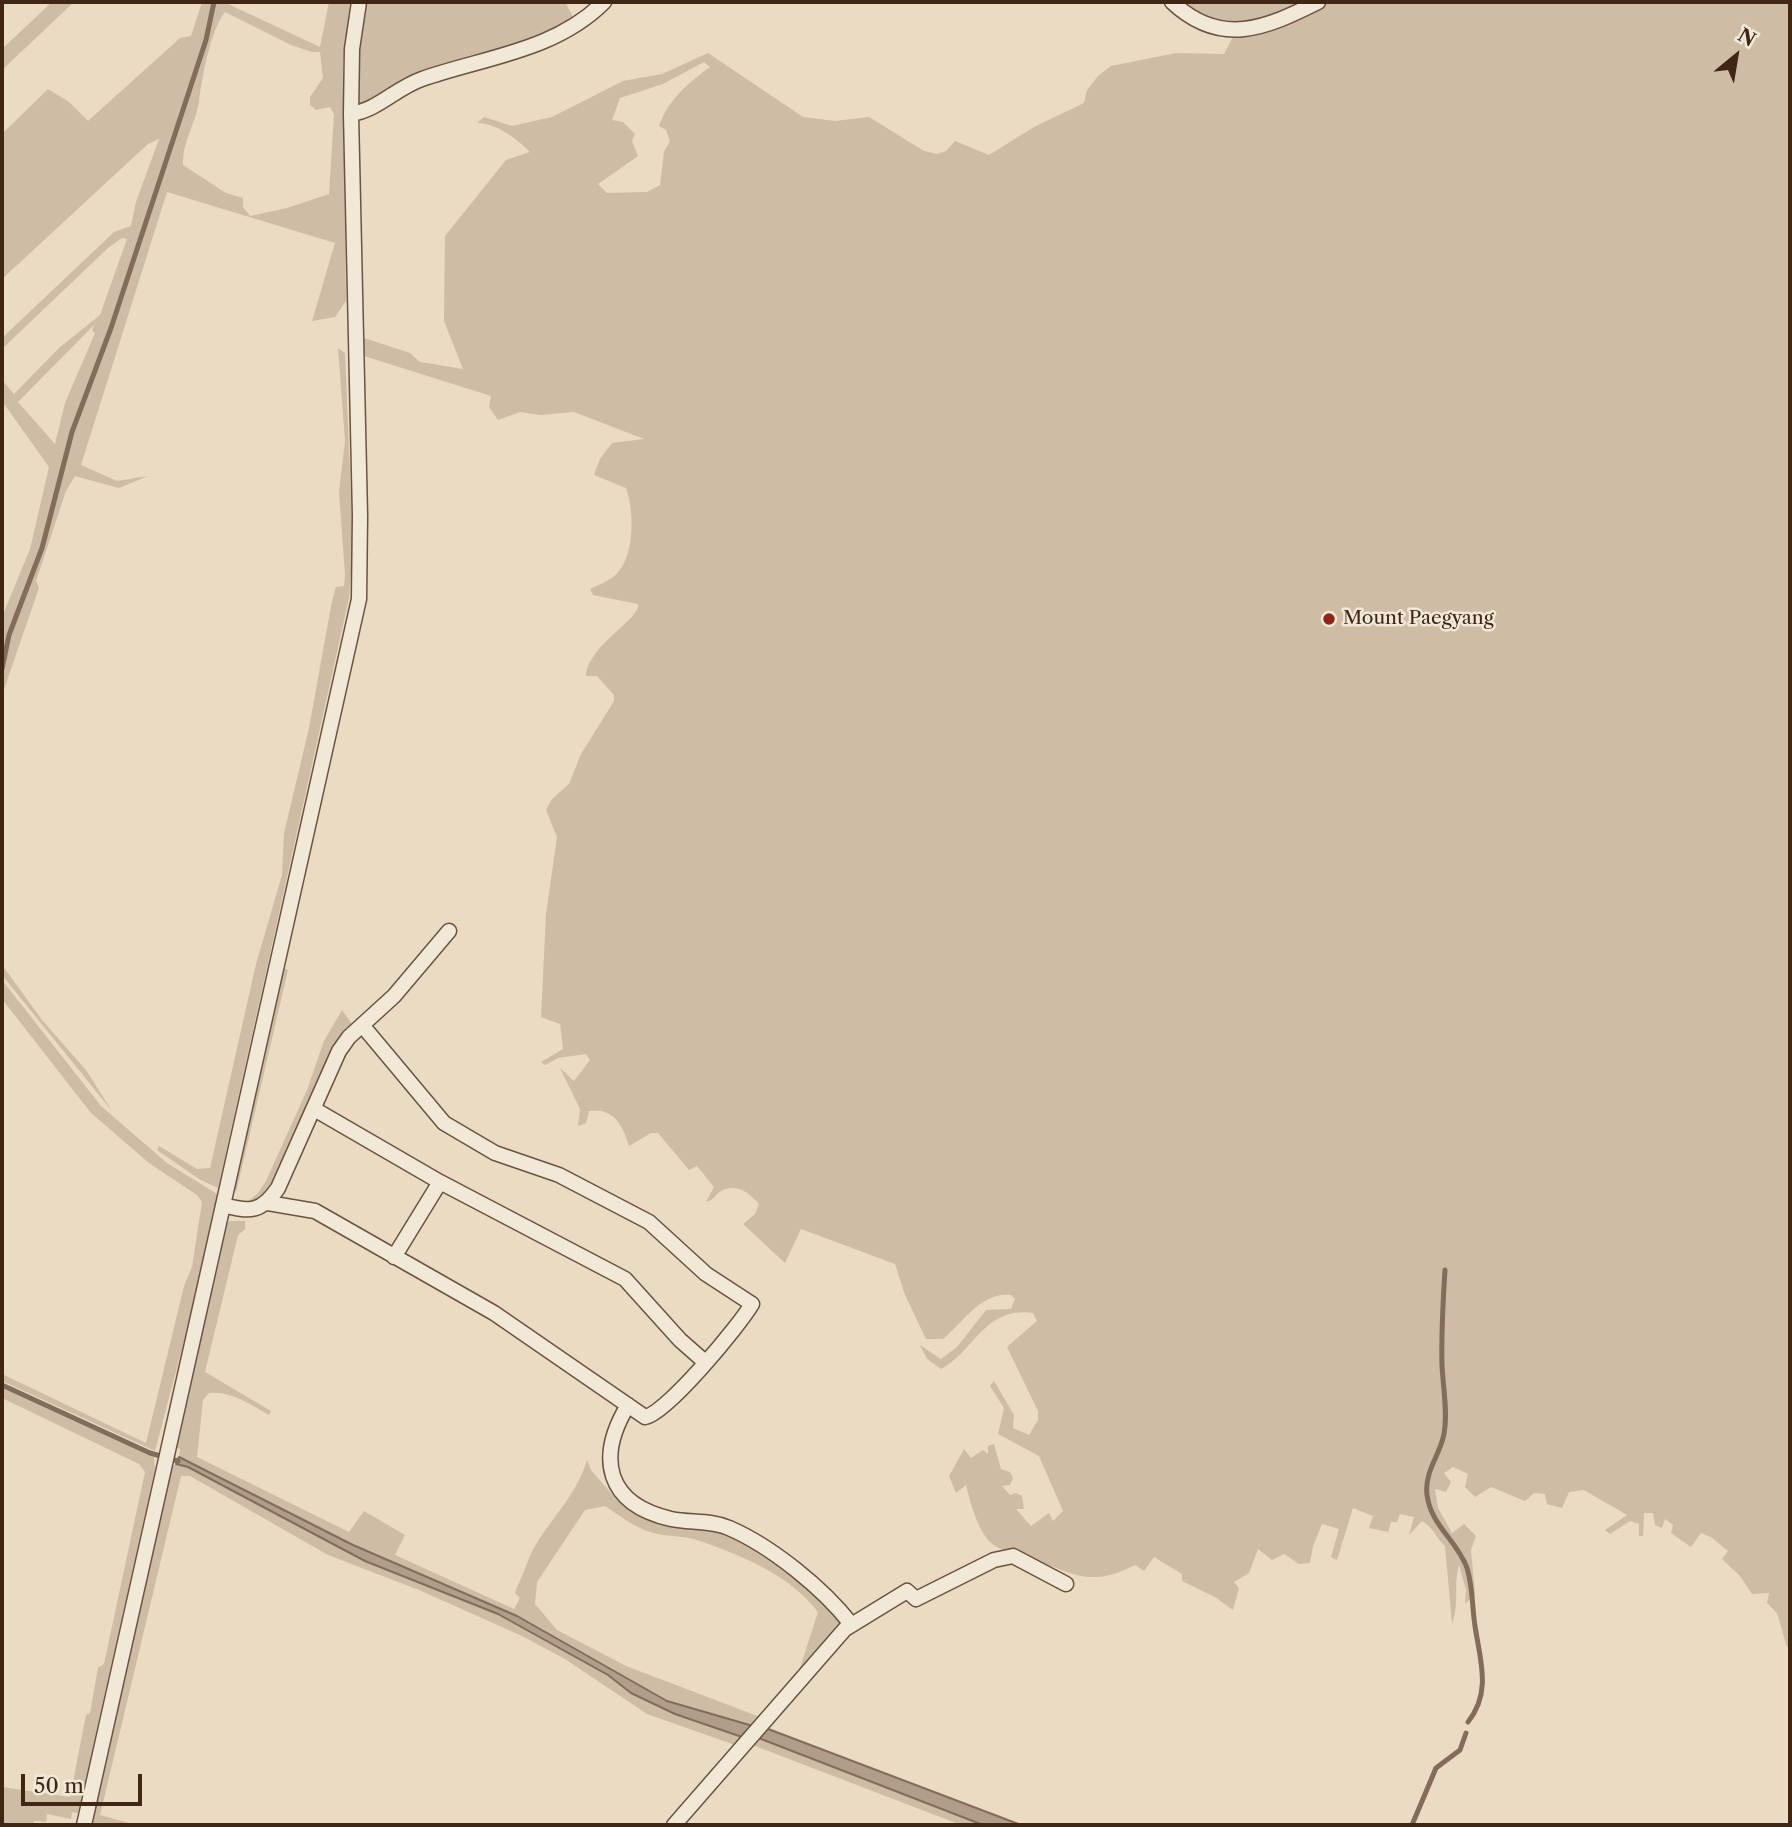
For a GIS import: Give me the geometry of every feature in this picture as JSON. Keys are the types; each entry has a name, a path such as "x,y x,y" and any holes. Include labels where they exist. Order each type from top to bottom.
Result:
{"street":[{"path":"84,1825 359,599 360,516 351,114 352,49 359,2"},
{"path":"351,114 367,112 421,79 530,47 579,23 604,2"},
{"path":"1172,2 1191,18 1226,30 1246,30 1288,17 1318,2"},
{"path":"268,1203 339,1051 362,1025 394,996 449,931"},
{"path":"223,1205 242,1210 256,1209 268,1203 315,1211 494,1313 645,1417 652,1416 730,1337 752,1304 706,1274 649,1222 559,1175 495,1153 444,1123 362,1025"},
{"path":"314,1109 440,1182 625,1279 680,1340 705,1362"},
{"path":"394,1257 440,1182"},
{"path":"628,1405 608,1449 610,1468 618,1487 647,1511 670,1519 728,1527 747,1538 834,1602 851,1624"},
{"path":"674,1825 851,1624 906,1591 916,1599 994,1560 1013,1556 1066,1584"}],"shaded area":[{"path":"52,2 74,2 2,70 2,49"},
{"path":"202,2 213,2 204,40 110,327 71,432 41,547 7,634 2,663 2,617 30,549 49,467 2,401 2,380 14,394 59,348 100,315 127,239 122,238 108,248 2,349 2,338 114,232 131,226 136,202 159,139 148,144 2,279 2,134 48,89 69,102 88,121 180,38 191,36","holes":["95,324 92,330 95,333 65,403 55,444 18,402"]},
{"path":"216,2 228,2 320,47 329,2 350,2 343,63 346,301 335,317 312,321 335,243 167,192 81,465 117,481 148,476 119,488 75,476 66,491 36,581 39,588 2,695 2,675 10,635 43,548 73,432 112,328 207,40","holes":["225,12 291,45 320,52 323,78 310,97 310,105 316,110 330,107 334,114 329,194 287,208 250,216 243,207 243,198 226,193 183,165 185,148 197,109 211,42"]},
{"path":"365,2 565,2 574,19 549,33 355,107 358,44"},
{"path":"1178,2 1309,2 1246,27 1210,22"},
{"path":"1325,2 1790,2 1790,1645 1787,1647 1777,1613 1767,1603 1769,1593 1752,1594 1740,1576 1722,1559 1728,1551 1711,1537 1701,1533 1691,1547 1671,1533 1673,1525 1665,1519 1662,1528 1655,1525 1653,1513 1644,1513 1643,1536 1639,1536 1639,1524 1630,1521 1610,1534 1605,1530 1627,1515 1584,1490 1569,1492 1562,1508 1547,1504 1545,1494 1534,1493 1525,1501 1491,1487 1475,1497 1465,1487 1468,1474 1453,1467 1444,1473 1451,1482 1446,1492 1435,1489 1438,1508 1452,1533 1464,1524 1476,1536 1471,1550 1475,1594 1465,1604 1466,1590 1459,1565 1452,1624 1445,1546 1422,1521 1409,1535 1414,1517 1400,1514 1397,1522 1391,1522 1388,1532 1369,1528 1373,1516 1353,1508 1337,1560 1331,1557 1339,1529 1322,1524 1313,1546 1310,1563 1299,1564 1284,1554 1272,1560 1258,1549 1249,1573 1234,1582 1239,1588 1233,1610 1215,1597 1182,1581 1182,1574 1154,1557 1144,1571 1135,1565 1117,1573 1088,1577 998,1548 980,1528 966,1485 956,1493 949,1476 964,1449 971,1458 983,1450 988,1454 988,1446 994,1444 1001,1469 1010,1472 1013,1478 1010,1485 1002,1486 1010,1495 1016,1493 1022,1496 1024,1509 1016,1509 1031,1526 1049,1513 1053,1521 1063,1511 1039,1456 998,1434 1004,1408 990,1386 994,1381 1014,1415 1013,1428 1029,1435 1038,1420 1038,1411 1007,1347 1037,1321 1033,1313 1003,1316 991,1323 941,1369 927,1359 920,1345 941,1359 957,1347 986,1310 1011,1309 1015,1299 1011,1295 1001,1295 982,1303 943,1339 926,1339 905,1295 895,1264 801,1229 785,1263 743,1224 755,1214 759,1204 742,1190 732,1188 721,1191 706,1202 714,1187 697,1166 689,1170 658,1133 651,1133 629,1146 616,1119 597,1110 589,1111 586,1123 578,1126 580,1109 560,1068 574,1081 590,1060 586,1054 558,1058 545,1065 541,1062 563,1049 560,1024 541,1017 546,914 557,837 546,810 552,799 569,784 581,754 614,701 614,695 597,676 586,676 589,665 595,654 637,610 638,604 593,595 590,589 619,571 628,553 632,530 631,507 626,488 594,475 600,459 612,443 644,439 574,412 541,415 520,412 498,420 489,407 491,396 361,355 361,337 410,353 420,362 463,369 444,321 445,236 506,160 530,152 505,132 491,125 477,123 484,117 512,126 552,117 623,81 662,74 708,53 803,117 835,121 869,117 924,151 937,154 946,151 955,141 989,155 1034,127 1084,103 1087,90 1098,76 1111,66 1176,53 1224,54 1235,33","holes":["704,62 710,67 680,93 659,126 666,130 670,141 664,152 660,185 647,192 607,193 598,184 638,156 632,141 635,134 623,122 612,120 620,98 663,84"]},
{"path":"338,348 345,353 353,547 349,598 218,1188 199,1179 157,1150 159,1146 197,1169 210,1168 256,964 282,875 284,833 309,728 332,601 336,587 344,586 339,492 345,441"},
{"path":"2,965 42,1020 86,1070 112,1111 2,975"},
{"path":"281,967 288,970 236,1193 234,1182"},
{"path":"2,980 101,1106 167,1163 222,1197 155,1451 2,1381 2,1374 146,1443 184,1286 192,1267 202,1202 197,1195 149,1163 91,1113 2,999"},
{"path":"342,1010 354,1027 302,1120 270,1188 258,1202 246,1203 258,1193 266,1181 307,1090 324,1041"},
{"path":"230,1221 245,1221 245,1229 238,1235 205,1372 271,1411 269,1415 233,1396 209,1393 203,1400 197,1457 349,1532 364,1511 405,1535 395,1555 514,1609 520,1598 515,1593 533,1551 577,1484 587,1460 591,1470 618,1501 643,1515 727,1531 772,1559 831,1609 842,1623 799,1671 818,1612 793,1587 764,1568 716,1547 693,1539 649,1532 605,1506 585,1510 537,1582 535,1604 557,1630 626,1666 760,1717 753,1726 667,1701 517,1616 353,1545 179,1457 180,1449 173,1446 224,1225"},
{"path":"2,1387 154,1457 155,1469 78,1813 72,1812 71,1819 47,1814 46,1822 34,1821 33,1825 2,1825 2,1787 70,1797 98,1668 104,1664 145,1472 139,1464 2,1398"},
{"path":"179,1457 353,1545 517,1616 667,1701 753,1726 742,1737 675,1714 631,1693 608,1675 498,1614 365,1561 188,1467 176,1464"},
{"path":"176,1464 188,1467 365,1561 498,1614 608,1675 631,1693 675,1714 742,1737 735,1745 647,1714 565,1659 522,1636 419,1590 328,1555 190,1476 181,1476 100,1815 137,1825 87,1825 167,1469"},
{"path":"763,1727 1021,1825 983,1825 756,1737"},
{"path":"756,1737 983,1825 961,1825 750,1744"}],"waterway":[{"path":"2,669 9,635 42,548 72,432 111,328 206,40 214,2"},
{"path":"1445,1270 1442,1318 1445,1426 1442,1442 1430,1471 1427,1495 1434,1516 1463,1558 1470,1582 1482,1687 1480,1699 1468,1722"},
{"path":"2,1385 150,1453 178,1461"},
{"path":"1412,1825 1436,1768 1460,1750 1466,1733"}],"place":[{"name":"Mount Paegyang","path":"1329,619"}]}
